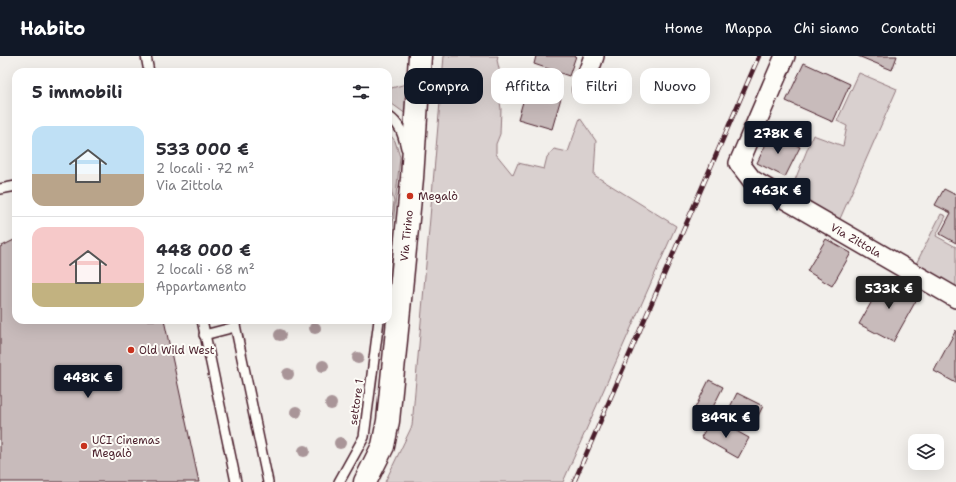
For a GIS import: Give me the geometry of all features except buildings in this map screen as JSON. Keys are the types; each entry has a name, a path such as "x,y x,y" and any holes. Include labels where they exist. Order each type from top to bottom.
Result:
{"street":[{"name":"Via Tirino","path":"365,482 383,446 388,421 412,178 420,56"},
{"path":"590,68 594,56"},
{"name":"Via Zittola","path":"785,56 738,163 752,180 956,298"}],"lane":[{"path":"146,56 148,68"},
{"path":"392,119 403,133 412,178"},
{"path":"0,189 12,187"},
{"path":"203,324 236,482"},
{"path":"204,334 232,324"},
{"path":"235,324 268,482"},
{"name":"settore 1","path":"339,482 364,436 378,324"}],"shaded area":[{"path":"444,56 498,56 497,60 499,68 491,68 491,104 500,104 501,109 500,134 496,144 496,154 513,175 518,163 544,169 547,157 554,149 568,152 580,118 596,141 594,175 676,226 563,482 385,482 412,426 440,104 483,104 483,68 443,68"},
{"path":"859,73 897,89 839,221 789,195 813,135 843,146 847,126 837,121"},
{"path":"404,85 404,104 411,104 410,117 392,104 392,88"},
{"path":"392,137 395,141 400,157 392,235 394,202 392,194"},
{"path":"941,214 946,216 936,236 956,247 956,292 915,266"},
{"path":"392,266 394,277 392,287"}],"railway":[{"path":"574,482 759,56"}],"place":[{"name":"Megalò","path":"410,196"},
{"name":"Old Wild West","path":"131,350"},
{"name":"UCI Cinemas Megalò","path":"84,446"}]}
